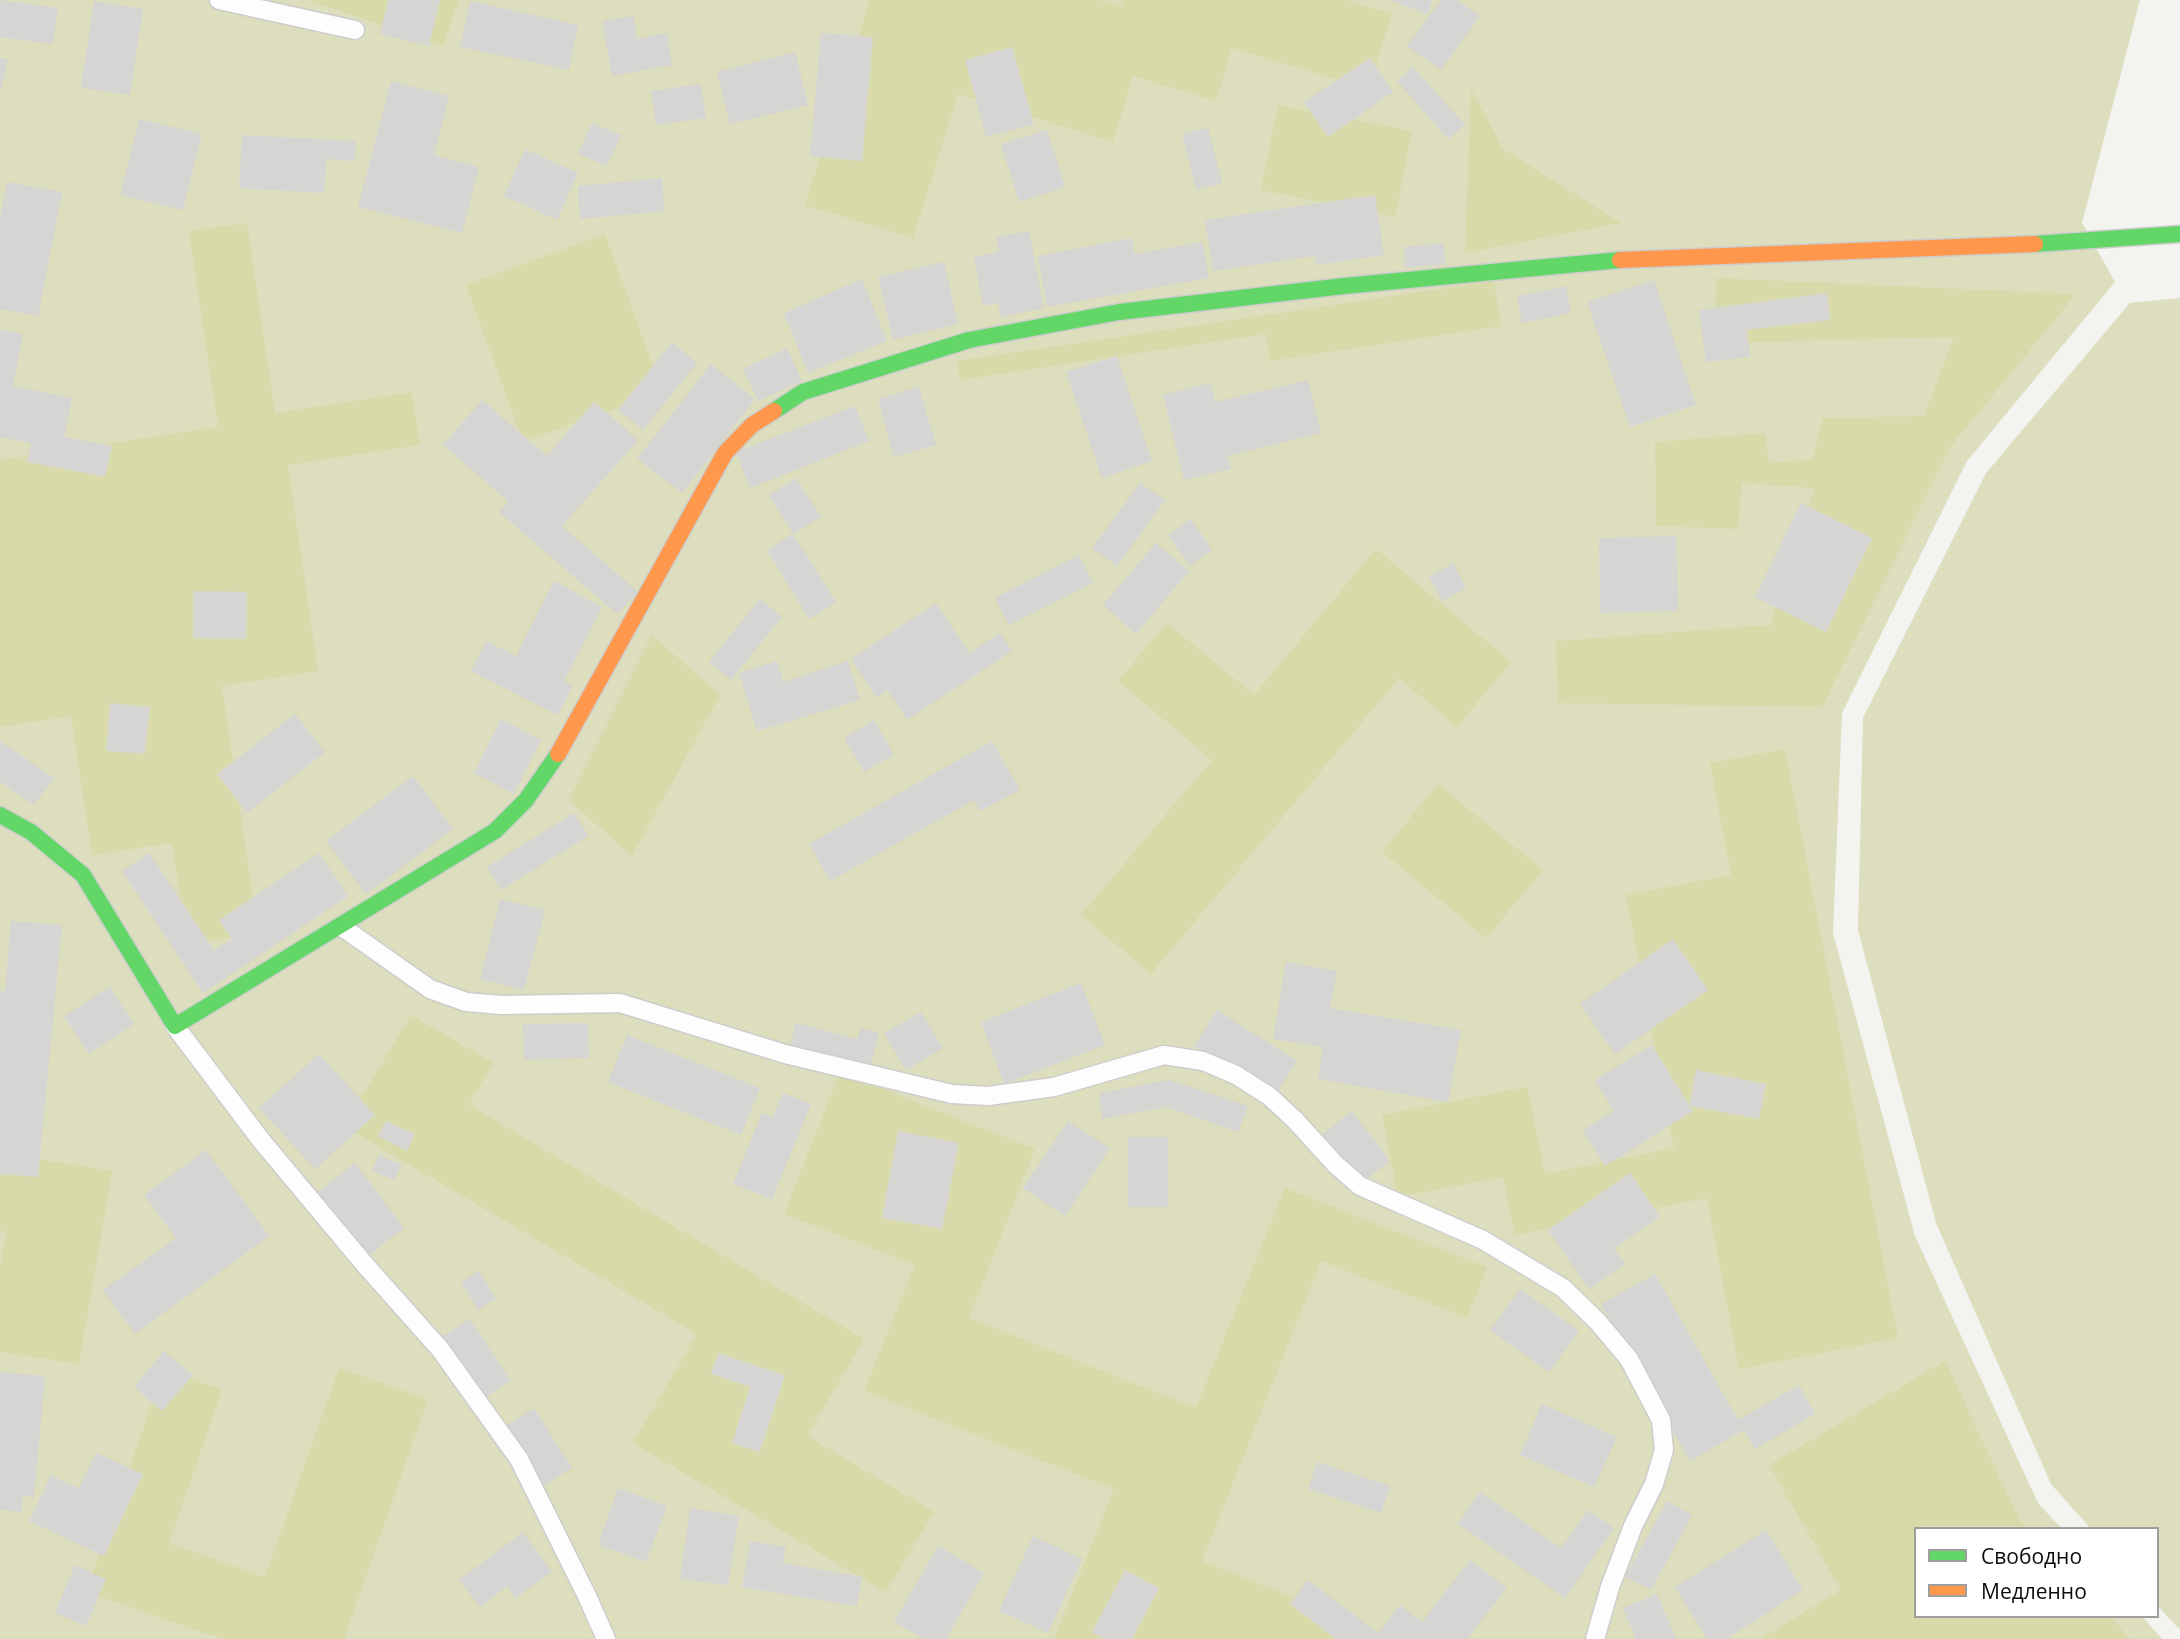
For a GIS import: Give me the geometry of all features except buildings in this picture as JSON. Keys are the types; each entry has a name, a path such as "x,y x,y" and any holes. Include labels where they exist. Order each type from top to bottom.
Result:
{"street":[{"path":"0,815 31,832 82,875 175,1026 342,927 495,831 526,800 553,763 725,453 752,425 803,392 882,365 969,340 1119,312 1331,287 1601,261 2029,244 2180,234"}],"lane":[{"path":"219,0 355,30"},
{"path":"342,927 430,989 466,1002 502,1005 620,1003 785,1054 952,1094 988,1096 1054,1087 1164,1055 1203,1061 1236,1075 1269,1096 1295,1119 1335,1164 1360,1186 1483,1240 1563,1289 1598,1322 1629,1359 1661,1420 1664,1451 1654,1483 1633,1526 1615,1574 1595,1639"},
{"path":"175,1026 269,1150 440,1349 519,1459 606,1639"}],"green space":[{"path":"0,0 2140,0 2082,223 2115,282 1967,461 1842,713 1833,933 1915,1236 2038,1503 2060,1527 1914,1527 1914,1618 2144,1618 2162,1639 0,1639"},
{"path":"307,0 459,0 443,46"},
{"path":"870,0 1099,0 1122,7 1124,0 1346,0 1392,14 1368,89 1232,48 1216,101 1133,76 1113,142 958,94 913,238 805,205"},
{"path":"1471,89 1503,149 1621,223 1465,253"},
{"path":"1278,105 1412,131 1395,217 1261,190"},
{"path":"247,223 275,413 412,392 420,445 288,465 318,671 222,686 258,933 187,944 172,843 92,855 71,716 0,727 0,460 218,427 189,231"},
{"path":"605,234 662,391 523,442 466,285"},
{"path":"1716,278 2076,294 1951,446 1822,707 1558,703 1556,641 1770,625 1815,488 1742,483 1738,529 1656,526 1655,442 1765,433 1769,463 1813,459 1823,418 1924,416 1954,337 1714,343"},
{"path":"1494,281 1501,326 1270,361 1266,334 960,380 957,361"},
{"path":"2180,298 2179,1629 2159,1607 2159,1527 2089,1527 2051,1484 1936,1223 1858,930 1863,718 1986,473 2130,303"},
{"path":"1376,549 1511,662 1457,727 1399,678 1151,974 1081,915 1212,760 1118,681 1167,623 1254,695"},
{"path":"652,635 720,695 632,856 569,800"},
{"path":"1785,749 1898,1338 1739,1369 1707,1198 1515,1235 1503,1177 1398,1197 1382,1115 1527,1087 1545,1174 1674,1148 1626,895 1731,875 1710,763"},
{"path":"1438,784 1543,870 1486,938 1382,852"},
{"path":"411,1015 493,1063 469,1105 864,1339 807,1436 934,1512 886,1592 633,1443 697,1334 344,1126"},
{"path":"840,1072 1035,1149 969,1318 1196,1408 1285,1188 1487,1267 1467,1318 1321,1261 1202,1561 1342,1617 1333,1639 1054,1639 1114,1489 864,1391 915,1265 784,1214"},
{"path":"0,1153 112,1171 79,1364 0,1352 0,1268 6,1232 0,1231"},
{"path":"1945,1361 2019,1519 2026,1527 1914,1527 1914,1618 2111,1618 2130,1639 1760,1639 1841,1590 1769,1465"},
{"path":"339,1368 428,1399 344,1639 222,1639 86,1592 164,1369 222,1390 169,1543 265,1577"}],"traffic: fast":[{"path":"2035,244 2180,234"},
{"path":"774,411 803,392 969,340 1119,312 1344,286 1620,260"},
{"path":"0,815 31,832 83,875 175,1026 495,831 526,800 558,754"}],"traffic: slow":[{"path":"1620,260 2035,244"},
{"path":"558,754 725,453 752,425 774,411"}]}
